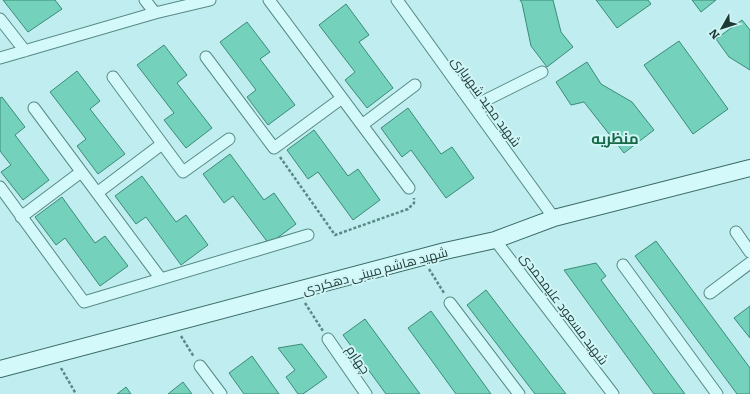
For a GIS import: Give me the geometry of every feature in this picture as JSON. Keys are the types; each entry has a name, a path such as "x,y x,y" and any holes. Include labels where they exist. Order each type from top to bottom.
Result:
{"main road":[{"name":"شهید هاشم مبینی دهکردی","path":"0,369 445,251 495,240 554,218 750,168"}],"street":[{"path":"145,0 155,13"},
{"path":"0,58 155,13 210,0"},
{"path":"269,0 409,188"},
{"name":"شهید مجید شهریاری","path":"397,0 554,218"},
{"path":"0,19 25,51"},
{"path":"206,57 274,148 342,98"},
{"path":"474,106 542,72"},
{"path":"113,77 183,172 229,139"},
{"path":"362,125 415,85"},
{"path":"34,108 161,279"},
{"path":"97,193 162,144"},
{"path":"21,217 82,172"},
{"path":"0,187 84,302 308,235"},
{"path":"736,232 750,252"},
{"name":"شهید مسعود علیمحمدی","path":"495,240 613,394"},
{"path":"710,293 750,263"},
{"path":"623,265 717,394"},
{"path":"450,303 519,394"},
{"name":"چهارم","path":"328,339 366,394"},
{"path":"200,366 221,394"}],"path":[{"path":"274,148 335,235 408,209 414,203 414,196 409,188"},
{"path":"422,258 450,303"},
{"path":"297,291 328,339"},
{"path":"173,324 200,366"},
{"path":"54,355 76,394"}],"building":[{"path":"3,0 55,0 62,9 28,32"},
{"path":"520,0 553,0 561,32 573,47 547,67 531,46 522,3"},
{"path":"596,0 648,0 651,4 617,28"},
{"path":"692,0 716,0 701,12"},
{"path":"346,4 369,35 359,42 393,88 367,108 345,80 355,72 319,25"},
{"path":"742,20 750,30 750,70 729,57 716,39"},
{"path":"247,22 270,52 260,59 295,105 268,125 247,97 256,90 220,42"},
{"path":"679,41 728,109 693,134 644,65"},
{"path":"164,45 187,75 177,83 212,128 186,148 164,120 174,113 137,65"},
{"path":"587,62 601,84 632,102 654,130 624,153 584,102 571,105 556,82"},
{"path":"77,71 100,101 90,109 125,154 98,174 77,146 86,139 50,92"},
{"path":"2,97 25,127 15,135 49,180 23,200 1,172 11,165 0,151 0,98"},
{"path":"408,108 441,154 452,147 474,178 446,198 411,150 402,157 381,128"},
{"path":"314,130 348,176 358,169 380,200 353,220 318,172 308,179 287,150"},
{"path":"230,154 264,200 274,193 296,224 269,244 233,196 224,203 203,174"},
{"path":"142,176 176,222 186,215 208,245 181,265 146,217 136,224 115,196"},
{"path":"62,197 95,243 105,236 128,266 100,286 65,238 56,245 35,217"},
{"path":"656,241 750,368 750,394 737,394 635,256"},
{"path":"596,263 606,276 601,280 685,394 654,394 564,270"},
{"path":"486,290 566,394 535,394 467,305"},
{"path":"750,306 750,338 734,318"},
{"path":"431,311 491,394 456,394 408,328"},
{"path":"365,319 420,394 386,394 343,335"},
{"path":"302,344 327,377 303,394 298,394 286,377 295,370 278,348"},
{"path":"252,356 279,394 244,394 229,373"},
{"path":"183,382 192,394 168,394"},
{"path":"126,387 131,394 117,394"}],"district":[{"name":"منظریه","path":"615,137"}]}
